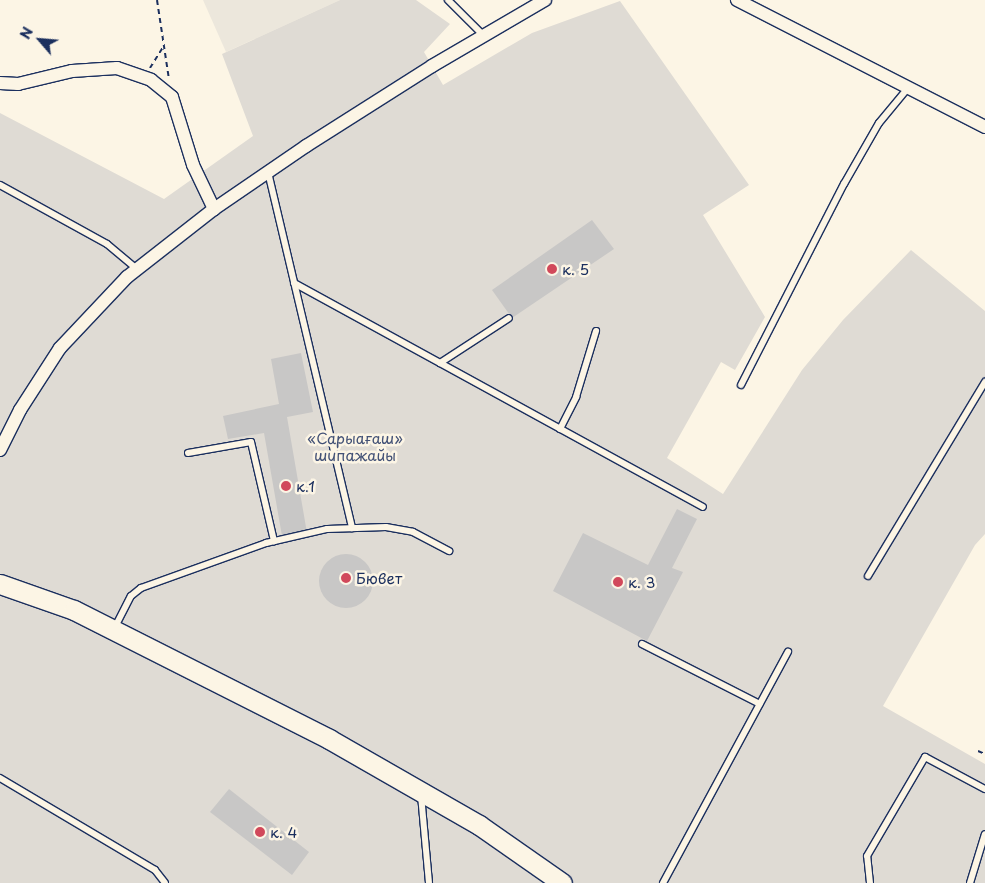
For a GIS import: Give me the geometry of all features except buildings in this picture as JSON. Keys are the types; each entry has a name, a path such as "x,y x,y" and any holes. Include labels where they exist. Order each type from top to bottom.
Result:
{"main road":[{"path":"0,584 38,595 113,630 329,738 479,825 562,883"}],"street":[{"path":"0,450 20,410 60,348 89,314 137,269 214,209 268,172 484,36 545,0"},
{"path":"737,0 985,127"},
{"path":"0,83 18,84 72,72 117,68 151,80 172,97 193,164 214,209"}],"lane":[{"path":"448,0 484,36"},
{"path":"741,385 844,184 879,123 908,88"},
{"path":"268,172 352,528"},
{"path":"0,185 107,244 137,269"},
{"path":"294,283 703,507"},
{"path":"440,363 509,318"},
{"path":"560,429 576,397 596,331"},
{"path":"868,576 985,382"},
{"path":"188,453 251,442 274,541"},
{"path":"113,630 131,596 141,588 274,541 327,529 386,527 413,532 449,552"},
{"path":"642,644 760,704"},
{"path":"664,883 788,652"},
{"path":"870,883 867,856 926,757 985,789"},
{"path":"0,778 156,870 165,883"},
{"path":"420,791 429,883"},
{"path":"970,883 985,834"}],"path":[{"path":"157,0 172,97"},
{"path":"141,76 152,65 164,45"},
{"path":"978,751 985,754"}],"shaded area":[{"path":"203,0 340,0 226,52"}],"green space":[{"name":"«Сарыағаш» шипажайы","path":"340,0 416,0 450,24 424,52 443,85 532,33 620,1 749,185 703,215 765,317 735,370 721,362 667,458 723,494 802,370 843,320 911,250 985,311 985,534 975,545 883,706 985,764 985,883 0,883 0,113 164,199 253,136 222,54"}],"place":[{"name":"к. 5","path":"552,269"},
{"name":"к.1","path":"286,486"},
{"name":"Бювет","path":"346,578"},
{"name":"к. 3","path":"618,582"},
{"name":"к. 4","path":"260,832"}]}
